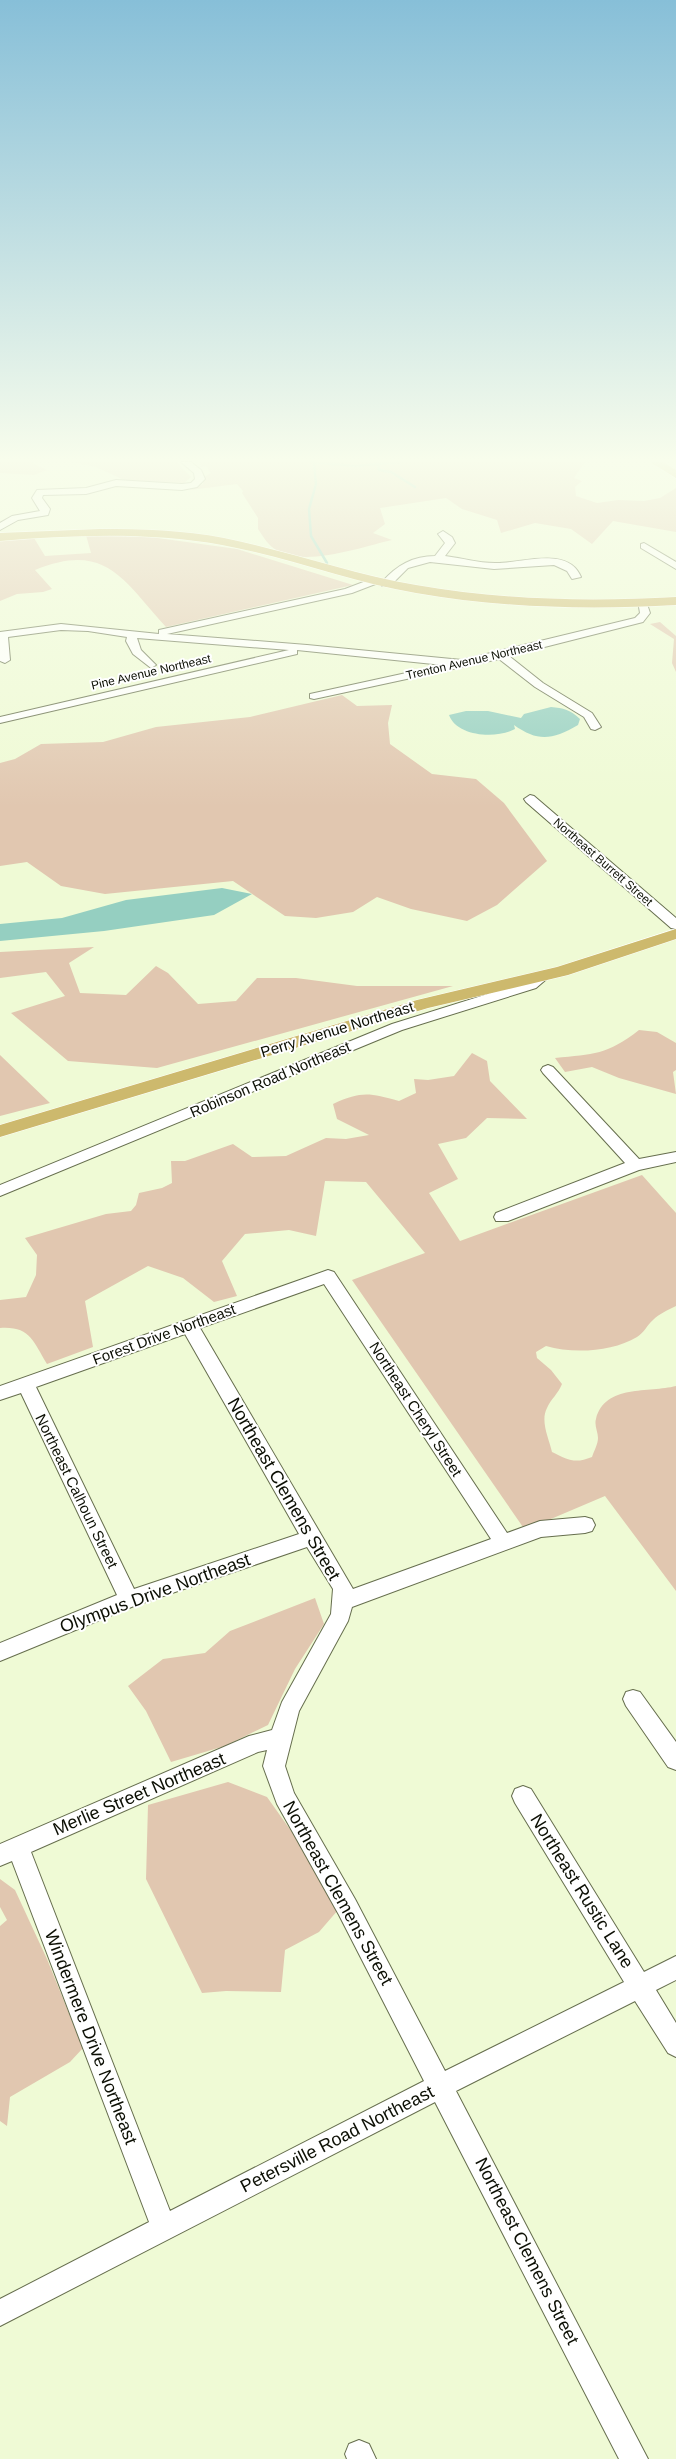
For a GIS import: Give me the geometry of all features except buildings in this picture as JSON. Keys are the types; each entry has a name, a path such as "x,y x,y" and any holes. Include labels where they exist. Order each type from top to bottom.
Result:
{"main road":[{"path":"357,577 380,583 519,600 642,603 676,601"},
{"name":"Perry Avenue Northeast","path":"0,1131 413,1006 542,976 606,958 676,934"}],"street":[{"path":"158,633 348,591 380,583 388,577"},
{"name":"Trenton Avenue Northeast","path":"314,696 501,655 639,620 645,613 642,603"},
{"path":"5,660 1,635 61,627 460,663"},
{"path":"133,635 131,641 137,652 151,665"},
{"name":"Pine Avenue Northeast","path":"0,720 171,682 307,648"},
{"path":"501,655 547,690 588,715 595,727"},
{"name":"Northeast Burrett Street","path":"530,799 676,924"},
{"name":"Robinson Road Northeast","path":"0,1192 397,1027 531,985 542,976"},
{"path":"548,1070 636,1165"},
{"path":"502,1218 636,1165 676,1157"},
{"name":"Forest Drive Northeast","path":"0,1393 328,1276"},
{"name":"Northeast Cheryl Street","path":"328,1276 503,1542"},
{"name":"Northeast Clemens Street","path":"189,1325 311,1538 342,1588 341,1615 289,1709 280,1738 274,1766 285,1796 347,1907 634,2459"},
{"name":"Northeast Calhoun Street","path":"26,1384 129,1599"},
{"path":"342,1602 540,1528 585,1525"},
{"name":"Olympus Drive Northeast","path":"0,1652 129,1599 311,1538"},
{"path":"633,1699 676,1760"},
{"name":"Merlie Street Northeast","path":"9,1850 256,1743 280,1738"},
{"name":"Northeast Rustic Lane","path":"523,1796 676,2045"},
{"name":"Windermere Drive Northeast","path":"9,1850 164,2228"},
{"name":"Petersville Road Northeast","path":"0,2313 440,2086 676,1968"}],"shaded area":[{"path":"0,577 41,577 52,589 43,592 17,594 0,601"},
{"path":"119,577 326,577 353,585 166,627"},
{"path":"660,622 676,636 676,672 672,663 674,639 650,624"},
{"path":"342,695 357,706 392,705 388,723 390,744 432,774 476,779 504,803 547,861 497,905 467,921 411,909 377,897 353,912 316,918 285,916 233,881 105,894 61,886 27,862 0,866 0,763 15,759 41,744 103,742 156,727 250,717"},
{"path":"94,947 69,963 80,993 126,995 156,966 168,973 198,1004 236,1001 257,978 296,978 357,986 453,986 157,1068 68,1061 11,1013 65,996 46,972 0,978 0,952"},
{"path":"639,1030 657,1032 676,1043 676,1070 673,1072 676,1094 619,1078 592,1067 565,1072 555,1058 590,1054 609,1049"},
{"path":"472,1053 487,1061 490,1081 527,1119 487,1118 466,1138 438,1144 458,1179 429,1193 460,1241 642,1175 676,1213 676,1306 655,1318 637,1337 616,1346 580,1351 546,1346 536,1352 537,1358 551,1370 562,1384 549,1405 544,1419 552,1452 576,1461 592,1457 598,1440 596,1419 601,1408 608,1400 629,1392 676,1386 676,1591 605,1496 525,1530 352,1280 425,1253 366,1182 325,1181 316,1236 289,1230 245,1234 222,1261 237,1296 214,1302 183,1278 148,1266 85,1301 93,1347 47,1364 34,1342 24,1332 10,1328 0,1328 0,1300 26,1297 36,1275 37,1255 25,1238 106,1214 131,1211 136,1205 139,1193 162,1188 172,1183 171,1161 185,1161 233,1144 252,1157 286,1156 326,1138 346,1139 369,1135 337,1119 333,1104 359,1095 380,1096 399,1101 416,1093 414,1079 428,1080 454,1076"},
{"path":"0,1055 50,1103 0,1116"},
{"path":"315,1598 324,1624 295,1669 268,1725 225,1746 171,1762 146,1711 128,1686 163,1659 205,1653 230,1631"},
{"path":"228,1782 267,1797 294,1835 338,1910 319,1932 285,1950 281,1992 226,1991 202,1993 146,1879 148,1805"},
{"path":"0,1879 15,1890 47,1959 83,2048 70,2062 10,2097 7,2126 0,2121 0,1926 7,1920 0,1907"}],"water":[{"path":"551,707 573,713 580,719 578,725 560,734 545,737 530,734 514,725 515,729 488,735 469,732 460,728 449,715 466,711 488,711 521,718 524,714"},
{"path":"222,888 252,894 214,915 104,931 0,941 0,924 62,918 126,900"}]}
